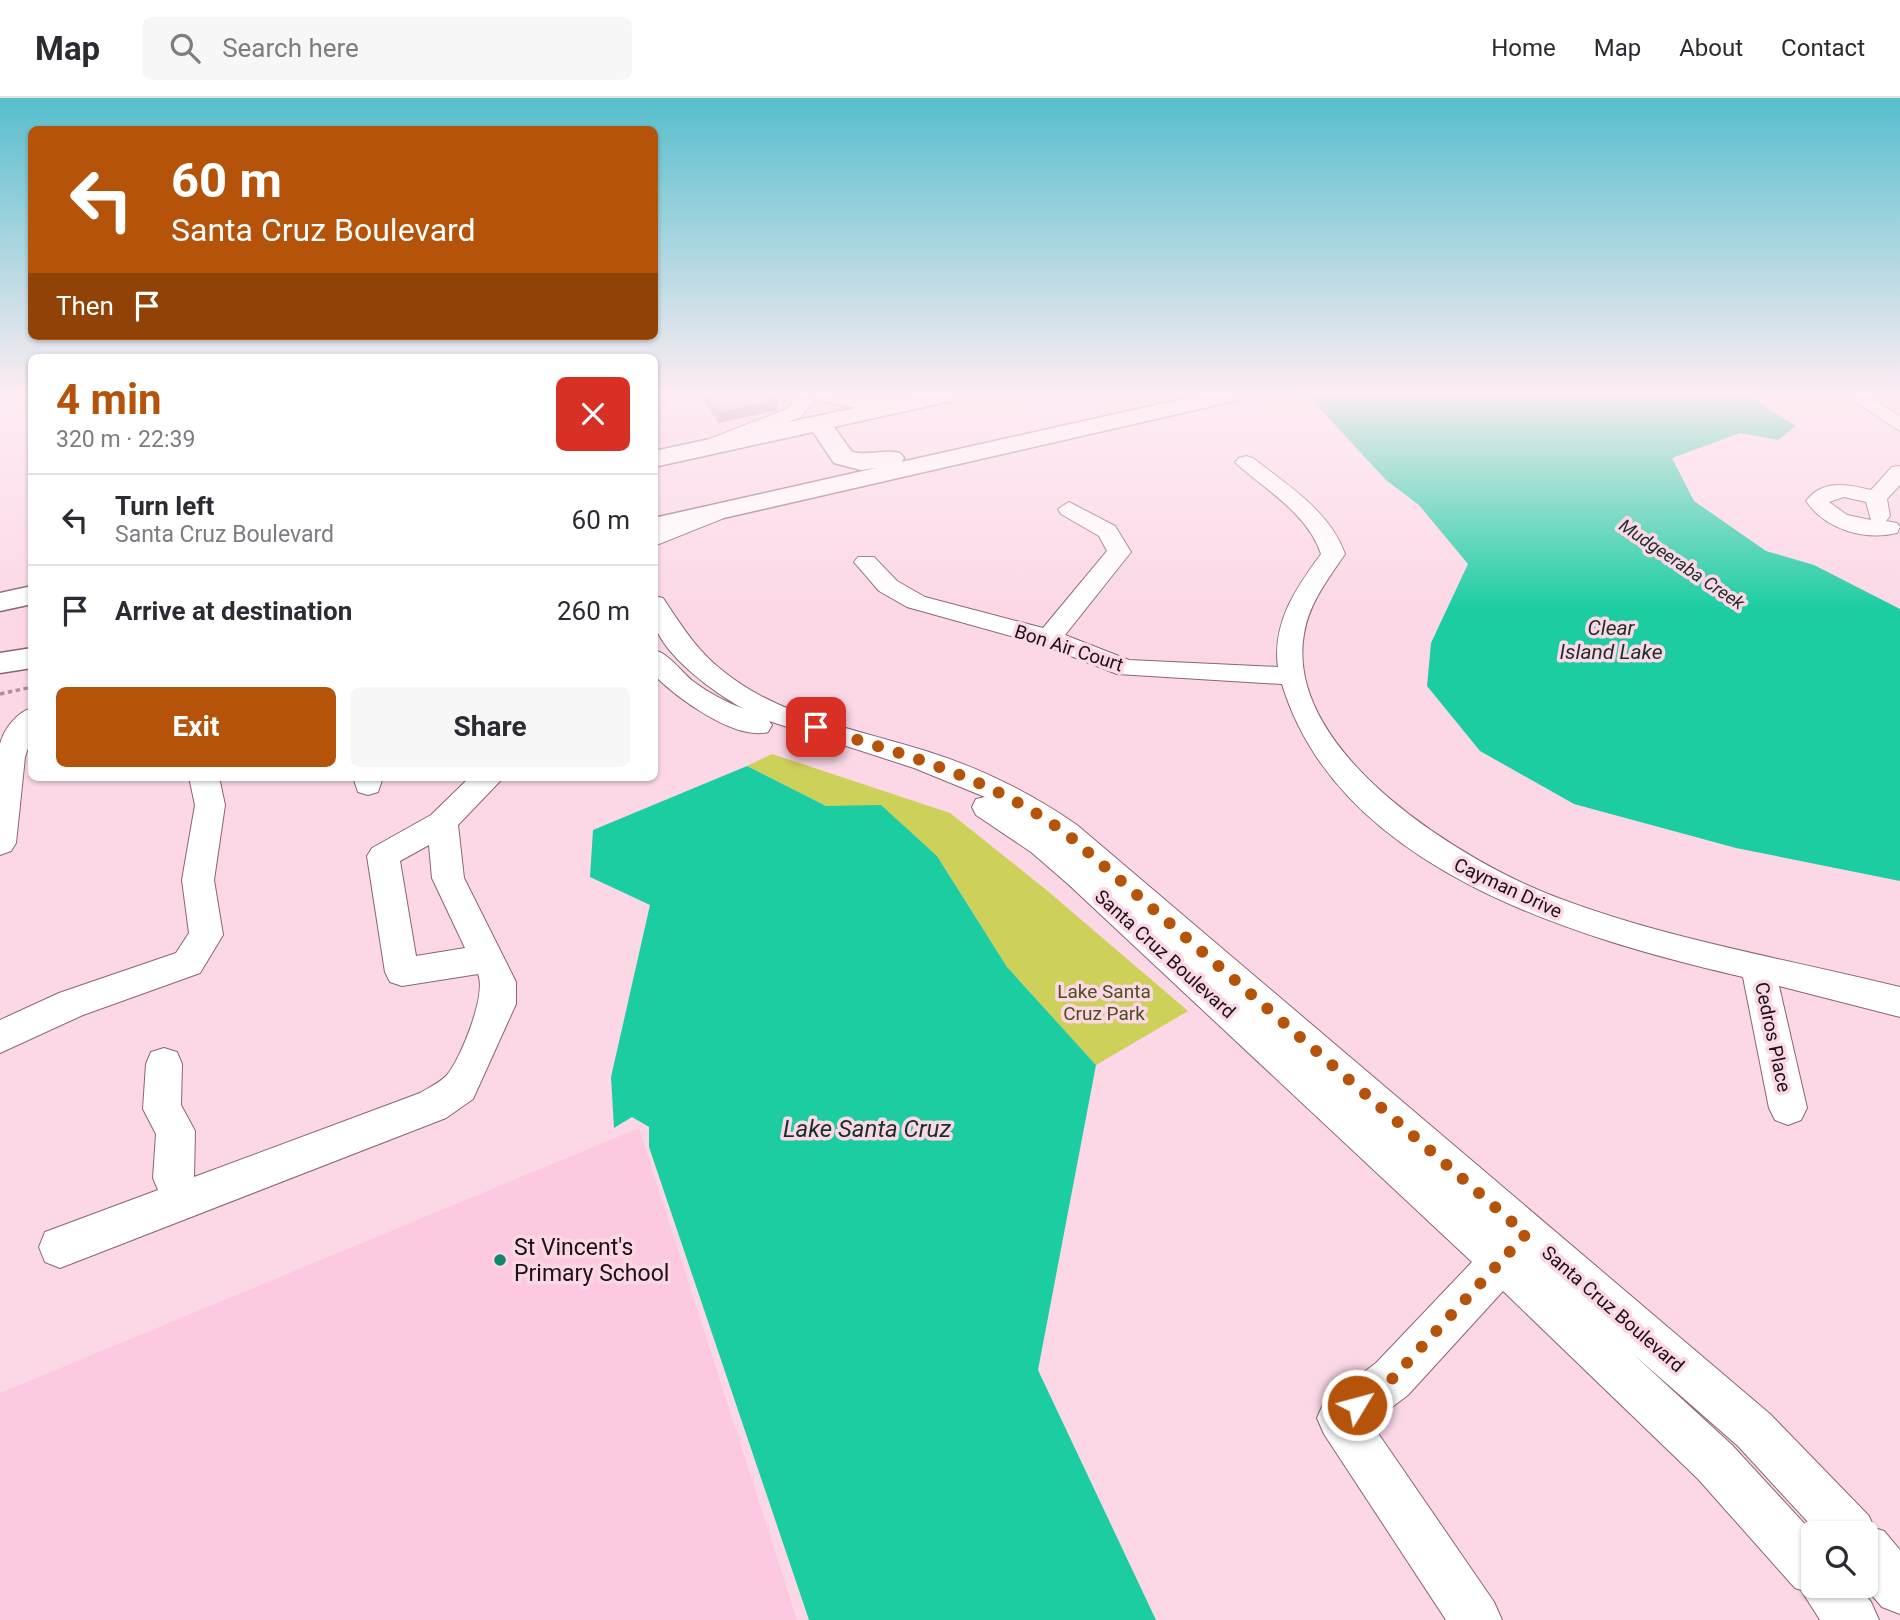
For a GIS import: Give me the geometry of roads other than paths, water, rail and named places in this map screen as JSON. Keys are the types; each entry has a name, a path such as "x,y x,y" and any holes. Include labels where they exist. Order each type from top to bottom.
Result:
{"main road":[{"path":"658,525 917,466"},
{"path":"0,602 28,596"},
{"path":"0,663 28,659"}],"street":[{"name":"Cayman Drive","path":"1251,466 1320,527 1331,541 1333,554 1305,590 1293,621 1290,676 1327,755 1391,818 1454,864 1560,914 1631,938 1900,1002"},
{"path":"1894,532 1878,514 1876,498 1900,472"},
{"path":"1876,498 1836,491 1823,494 1817,501 1822,510 1850,524 1894,532"},
{"path":"1049,638 1119,552 1117,540 1106,530 1069,509"},
{"path":"658,537 723,510"},
{"name":"Bon Air Court","path":"866,562 901,596 1049,638 1126,668 1290,676"},
{"name":"Santa Cruz Boulevard","path":"658,610 671,634 674,678 726,713 953,792 1012,822 1079,875 1514,1248 1754,1430 1841,1521"},
{"path":"0,843 1,761 19,724 28,719"},
{"path":"0,1037 71,1004 188,963 206,935 198,880 211,805 205,781"},
{"path":"484,781 455,807 442,823 383,856 402,972 486,959"},
{"path":"60,1247 448,1098 460,1087 498,1004 499,982 448,878 442,823"},
{"name":"Cedros Place","path":"1758,967 1788,1108"},
{"path":"164,1064 162,1109 176,1131 173,1178 178,1189 190,1196"},
{"path":"1476,1620 1340,1418 1392,1379 1514,1248"},
{"name":"Santa Cruz Boulevard","path":"1514,1248 1801,1557"},
{"path":"1878,1563 1900,1589"},
{"path":"1835,1598 1853,1620"}],"water":[{"name":"Clear Island Lake","path":"1373,466 1676,466 1694,501 1766,551 1814,565 1900,609 1900,881 1736,848 1574,804 1480,751 1427,686 1431,643 1468,564 1419,505 1386,480"},
{"name":"Lake Santa Cruz","path":"747,766 826,806 881,805 937,856 1007,967 1096,1065 1038,1370 1156,1620 809,1620 649,1147 649,1127 632,1117 614,1128 611,1077 650,905 590,877 593,830"}],"place":[{"name":"St Vincent's Primary School","path":"500,1260"}],"water label":[{"name":"Mudgeeraba Creek","path":"1682,564"}],"park label":[{"name":"Lake Santa Cruz Park","path":"1104,1002"}]}
